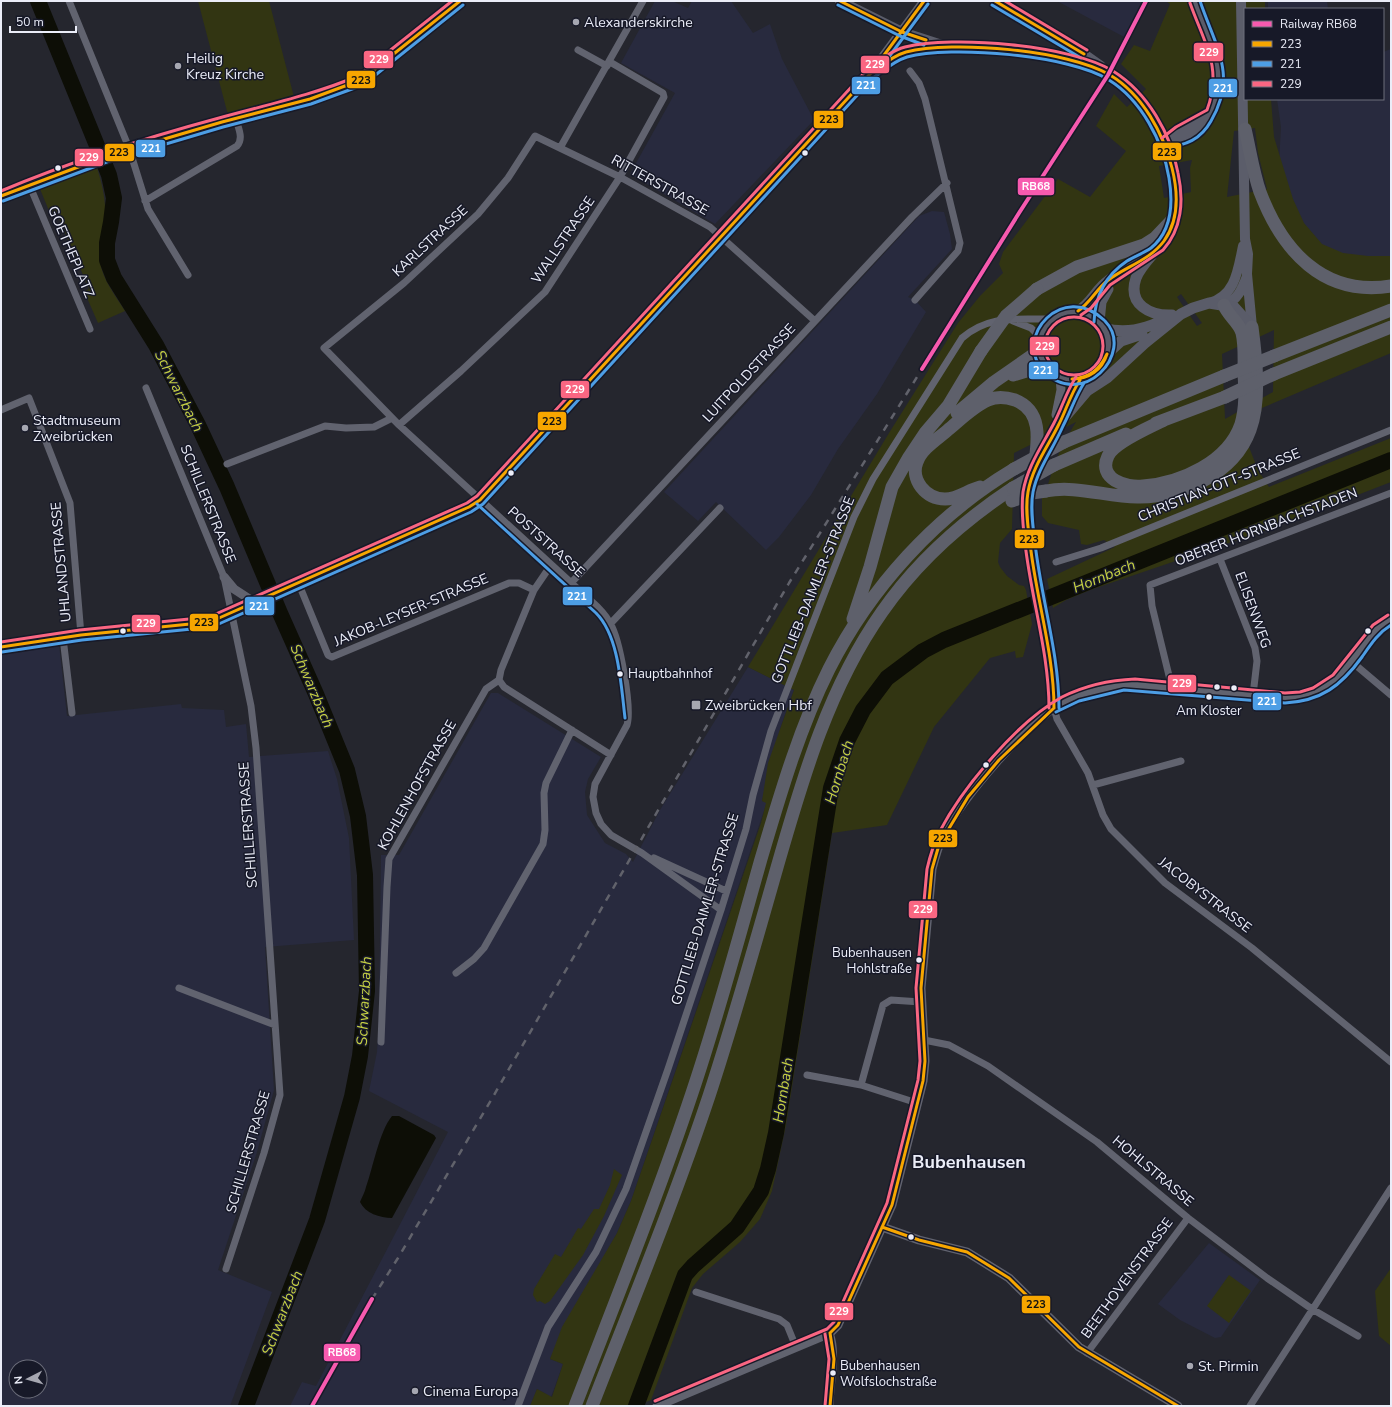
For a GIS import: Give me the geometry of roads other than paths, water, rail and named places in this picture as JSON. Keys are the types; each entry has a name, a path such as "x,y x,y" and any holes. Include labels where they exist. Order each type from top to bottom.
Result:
{"highway":[{"path":"1245,129 1260,191 1282,236 1295,254 1313,269 1348,285 1366,287 1391,286"},
{"path":"847,636 870,567 890,492 900,471 918,444 948,406 981,351 1006,316 1036,289 1077,267 1144,244 1155,238 1174,218"},
{"path":"1164,420 1122,443 1111,451 1108,457 1107,465 1114,480 1121,484 1136,487 1171,481 1207,465 1226,448 1235,436 1241,423 1245,396 1243,338 1240,327 1228,313 1224,301"},
{"path":"576,1406 643,1229 692,1092 778,800 800,738 829,668 847,636 881,586 903,560 939,525 991,484 1064,442 1224,376 1391,310"},
{"path":"1012,494 1074,490 1125,497 1151,497 1184,489 1202,482 1218,470 1242,446 1253,420 1256,397 1252,327"},
{"path":"592,1406 658,1239 708,1097 802,784 827,713 849,668 881,612 928,557 962,528 1054,465 1106,441 1225,397 1274,374 1391,327"},
{"path":"918,444 926,439 1040,344"},
{"path":"951,428 976,401 1004,380 1033,369 1048,368"},
{"path":"991,484 971,489 959,496 947,499 932,496 922,488 916,476 918,461 924,451 979,405 993,398 1002,397 1020,402 1028,410 1036,422 1038,434 1034,470"}],"main road":[{"path":"840,1 902,32 942,45 1039,54 1095,65"},
{"path":"994,1 1070,44 1095,65 1110,74 1136,99 1165,142 1171,164 1176,195 1174,218 1169,233 1136,278 1135,286 1136,296 1140,304 1149,312 1156,315 1174,318"},
{"path":"1165,142 1183,141 1201,127 1211,114 1218,93 1220,80 1219,65 1195,1"},
{"path":"1241,1 1244,97"},
{"path":"1224,301 1238,274 1245,239 1246,194 1244,100"},
{"path":"1245,239 1248,254 1247,274 1252,327"},
{"path":"1115,276 1101,302 1102,325 1108,339 1108,352 1104,361 1098,370 1090,376 1080,380 1071,380 1060,377 1048,368 1043,360 1040,344 1044,330 1052,319 1064,313 1078,311 1087,306 1107,281 1156,250"},
{"path":"1108,352 1121,341 1194,308 1209,303 1224,301 1231,303 1236,297 1247,274"},
{"path":"1224,301 1237,309 1252,327"},
{"path":"1078,311 1089,315 1102,325 1119,331 1141,329 1174,318"},
{"path":"1059,424 1087,391 1107,378 1174,318"}],"street":[{"path":"69,1 128,148 145,201 188,275"},
{"path":"560,148 609,64 642,1"},
{"path":"1,647 81,635 200,624 219,619 298,582 449,517 480,500 720,236 870,74 924,1"},
{"path":"870,74 888,61 905,52 969,48"},
{"path":"578,50 609,64"},
{"name":"WALLSTRASSE","path":"399,425 461,371 545,292 620,176 663,100 663,93 609,64"},
{"path":"910,70 919,83 925,99 947,183 960,242 958,251 914,300"},
{"path":"1,196 29,184 128,148 305,100 361,80"},
{"path":"145,201 237,146 240,143 240,136 236,119"},
{"name":"RITTERSTRASSE","path":"535,136 620,176 710,227 815,321"},
{"name":"KARLSTRASSE","path":"324,348 377,306 478,214 508,178 535,136"},
{"name":"LUITPOLDSTRASSE","path":"571,583 912,216 947,183"},
{"name":"GOETHEPLATZ","path":"29,184 90,329"},
{"path":"1007,319 1025,324 1040,344"},
{"name":"GOTTLIEB-DAIMLER-STRASSE","path":"518,1406 548,1327 596,1252 626,1189 666,1076 721,910 746,829 753,795 771,731 854,517 888,455 962,338 981,325 1007,319 1052,319"},
{"name":"POSTSTRASSE","path":"324,348 399,425 600,609 611,623 629,700 630,717 598,777 594,789 596,814 601,824 611,834 642,853 721,910"},
{"path":"1047,443 1059,407 1061,390 1060,377"},
{"path":"1054,708 1054,685 1030,544 1027,509 1028,493 1034,470 1047,443 1059,424 1070,393 1080,380"},
{"name":"SCHILLERSTRASSE","path":"146,388 224,577 254,726 280,1095 264,1153 226,1269"},
{"name":"UHLANDSTRASSE","path":"1,410 29,398 70,503 81,635"},
{"path":"227,464 324,426 346,428 374,427 392,418"},
{"name":"CHRISTIAN-OTT-STRASSE","path":"1056,562 1101,548 1391,430"},
{"name":"OBERER HORNBACHSTADEN","path":"1172,688 1152,606 1150,585 1391,493"},
{"path":"611,623 720,508"},
{"name":"ELISENWEG","path":"1220,559 1256,648 1257,661 1253,695"},
{"path":"551,565 534,590 501,670 499,680 504,687 611,755"},
{"path":"224,577 234,589 255,602"},
{"name":"JAKOB-LEYSER-STRASSE","path":"298,582 328,654 332,657 509,583 519,583 534,590"},
{"path":"657,1406 830,1333 838,1325 894,1199 924,1071 924,1040 921,1002 932,869 939,845 968,797 999,760 1054,708 1077,696 1112,686 1135,684 1285,698 1309,695 1336,681 1377,628 1391,619"},
{"path":"63,638 72,714"},
{"path":"1352,662 1391,695"},
{"name":"KOHLENHOFSTRASSE","path":"381,1042 387,887 390,859 486,688 499,680"},
{"name":"JACOBYSTRASSE","path":"1054,708 1057,719 1081,759 1093,785 1107,823 1154,872 1204,914 1252,948 1391,1062"},
{"path":"456,973 470,963 484,948 543,844 545,830 544,794 546,784 572,730"},
{"path":"1093,785 1182,761"},
{"name":"POSTSTRASSE","path":"642,853 726,891"},
{"path":"179,988 275,1025"},
{"path":"860,1085 883,1005 888,1001 921,1002"},
{"name":"HOHLSTRASSE","path":"924,1040 949,1045 988,1066 1097,1142 1188,1218 1267,1278 1312,1309 1358,1336"},
{"path":"807,1075 860,1085 917,1103"},
{"path":"1250,1406 1391,1188"},
{"name":"BEETHOVENSTRASSE","path":"1087,1353 1188,1218"},
{"path":"882,1227 918,1240 960,1250 1001,1271 1014,1282 1074,1343 1087,1353 1178,1406"},
{"path":"696,1292 779,1319 786,1326 796,1347"},
{"path":"830,1333 833,1342 830,1406"}],"waterway":[{"name":"Schwarzbach","path":"38,1 109,175 114,198 107,243 107,260 114,278 156,345 198,425 227,487 347,770 358,816 365,875 367,991 360,1056 352,1097 317,1220 246,1406"},
{"name":"Hornbach","path":"636,1406 685,1275 737,1227 761,1191 768,1169 776,1133 831,788 847,741 863,710 887,678 923,651 944,640 1391,460"}],"railway":[{"path":"372,1299 398,1258 494,1095 789,583 922,369"}],"rail line":[{"name":"RB68","path":"922,369 1019,213 1108,75 1146,1"},
{"name":"RB68","path":"312,1406 372,1299"}],"place":[{"name":"Alexanderskirche","path":"576,22"},
{"name":"Heilig Kreuz Kirche","path":"178,66"},
{"name":"Stadtmuseum Zweibrücken","path":"25,428"},
{"name":"Hauptbahnhof","path":"620,674"},
{"name":"Am Kloster","path":"1209,697"},
{"name":"Zweibrücken Hbf","path":"696,705"},
{"name":"Bubenhausen Hohlstraße","path":"919,960"},
{"name":"St. Pirmin","path":"1190,1366"},
{"name":"Bubenhausen Wolfslochstraße","path":"833,1373"},
{"name":"Cinema Europa","path":"415,1391"}],"district":[{"name":"Bubenhausen","path":"969,1162"}]}
